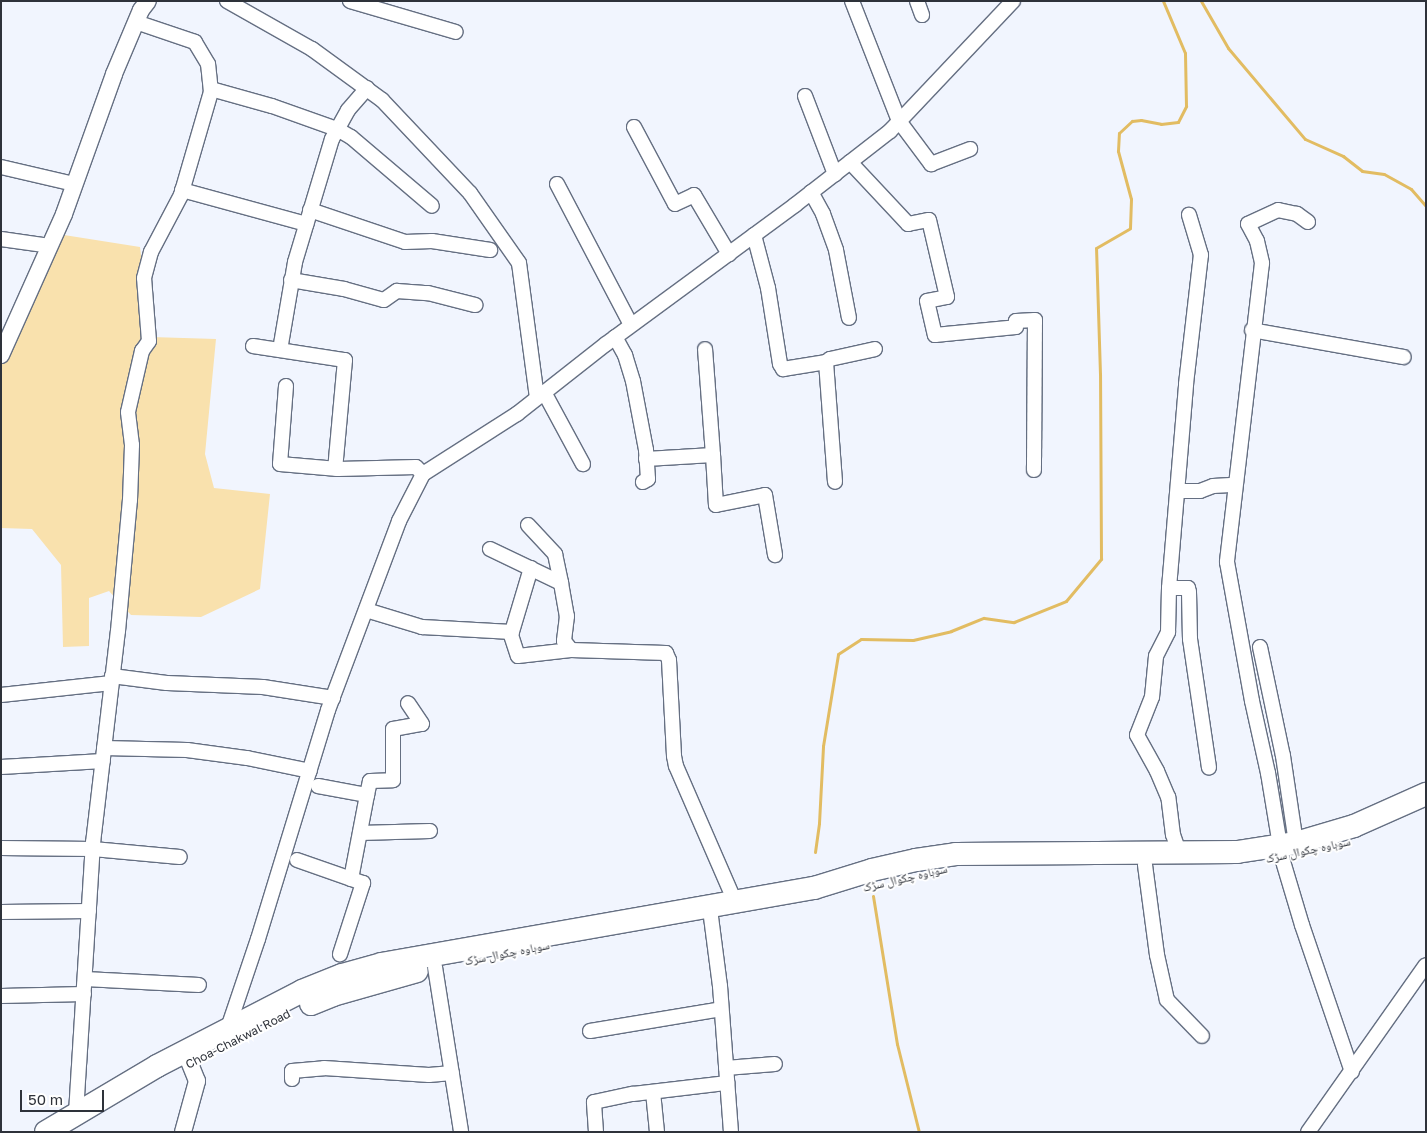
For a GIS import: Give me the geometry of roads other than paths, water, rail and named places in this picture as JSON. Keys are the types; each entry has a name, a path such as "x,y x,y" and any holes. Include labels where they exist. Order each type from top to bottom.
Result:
{"highway":[{"path":"46,1132 74,1122 188,1057 228,1028 302,991 342,975 382,964 814,888 881,868 956,854 1237,852 1286,849 1354,826 1426,794"},
{"name":"سوہاوہ چکوال سڑک","path":"424,969 819,899 952,868 1242,862 1286,849 1359,839 1426,811"},
{"name":"Choa-Chakwal Road","path":"188,1057 333,995 424,969"}],"street":[{"path":"1,354 50,246 114,74 136,22 148,1"},
{"path":"227,1 312,49 367,88 382,100 470,193 519,264 540,395 583,464"},
{"path":"350,1 456,32"},
{"path":"852,1 899,122 931,164 970,149"},
{"path":"917,1 922,15"},
{"path":"228,1028 258,939 333,698 399,521 423,474 517,414 615,337 729,254 850,162 899,122 1009,4"},
{"path":"74,1122 93,849 118,630 130,500 132,445 128,412 142,351 149,341 144,278 151,252 182,190 211,88 208,64 195,42 136,22"},
{"path":"211,88 272,106 337,129 351,137 432,206"},
{"path":"280,350 291,280 332,139 348,110 367,88"},
{"path":"805,96 835,174"},
{"path":"634,127 675,204 694,194 729,254"},
{"path":"850,162 908,224 929,220 947,297 927,301 934,335 1016,327 1016,321 1035,320 1034,470"},
{"path":"1,167 74,184"},
{"path":"557,184 631,325"},
{"path":"182,190 306,224"},
{"path":"812,192 823,214 836,250 849,318"},
{"path":"310,210 405,242 432,241 490,250"},
{"path":"1308,222 1297,214 1278,210 1248,224 1257,242 1262,263 1252,330 1227,562 1252,701 1302,925 1352,1072"},
{"path":"1179,852 1173,835 1168,797 1157,771 1137,735 1152,697 1156,656 1168,632 1169,588 1186,384 1200,255 1190,216"},
{"path":"754,235 768,288 780,364 783,369 826,362 830,359 875,349"},
{"path":"1,239 50,246"},
{"path":"291,280 344,289 384,300 397,291 428,293 475,306"},
{"path":"1252,330 1404,356"},
{"path":"615,337 625,355 634,381 648,479 643,482"},
{"path":"253,346 345,360 335,469"},
{"path":"705,348 716,504 766,495 776,555"},
{"path":"826,362 835,482"},
{"path":"286,386 280,464 335,469 416,467 423,474"},
{"path":"646,458 714,455"},
{"path":"1178,491 1200,491 1213,486 1235,485"},
{"path":"528,525 555,554 567,616 564,641 571,650"},
{"path":"490,549 560,583"},
{"path":"530,568 511,635 518,656 571,650 666,653 669,660 676,766 735,902"},
{"path":"1169,588 1188,588 1189,592 1190,640 1209,768"},
{"path":"366,610 422,627 512,632"},
{"path":"1260,647 1283,756 1286,849"},
{"path":"1,695 111,679 168,684 263,687 333,698"},
{"path":"352,879 370,781 393,780 393,729 422,724 408,703"},
{"path":"1,767 104,755 187,750 248,758 310,771"},
{"path":"318,786 367,795"},
{"path":"360,833 430,830"},
{"path":"1,848 93,849 180,857"},
{"path":"297,860 363,883 340,954"},
{"path":"1145,865 1157,954 1167,1000 1202,1036"},
{"path":"1,912 89,911"},
{"path":"711,917 722,1009 731,1132"},
{"path":"1308,1132 1426,966"},
{"path":"424,969 452,1073 461,1132"},
{"path":"84,979 198,985"},
{"path":"1,996 84,994"},
{"path":"590,1032 722,1009"},
{"path":"183,1132 197,1080 188,1057"},
{"path":"726,1068 775,1064"},
{"path":"292,1079 292,1071 324,1068 429,1075 452,1073"},
{"path":"596,1132 594,1102 653,1092 727,1083"},
{"path":"653,1092 657,1132"}],"waterway":[{"path":"815,852 819,823 823,746 838,654 861,639 913,640 951,631 984,618 1014,622 1066,601 1101,559 1100,374 1096,248 1130,228 1131,199 1118,151 1119,133 1132,121 1141,120 1161,124 1178,122 1186,106 1185,53 1163,1"},
{"path":"1201,1 1228,48 1305,139 1343,156 1362,171 1384,174 1411,189 1426,206"},
{"path":"873,896 897,1044 919,1132"}]}
